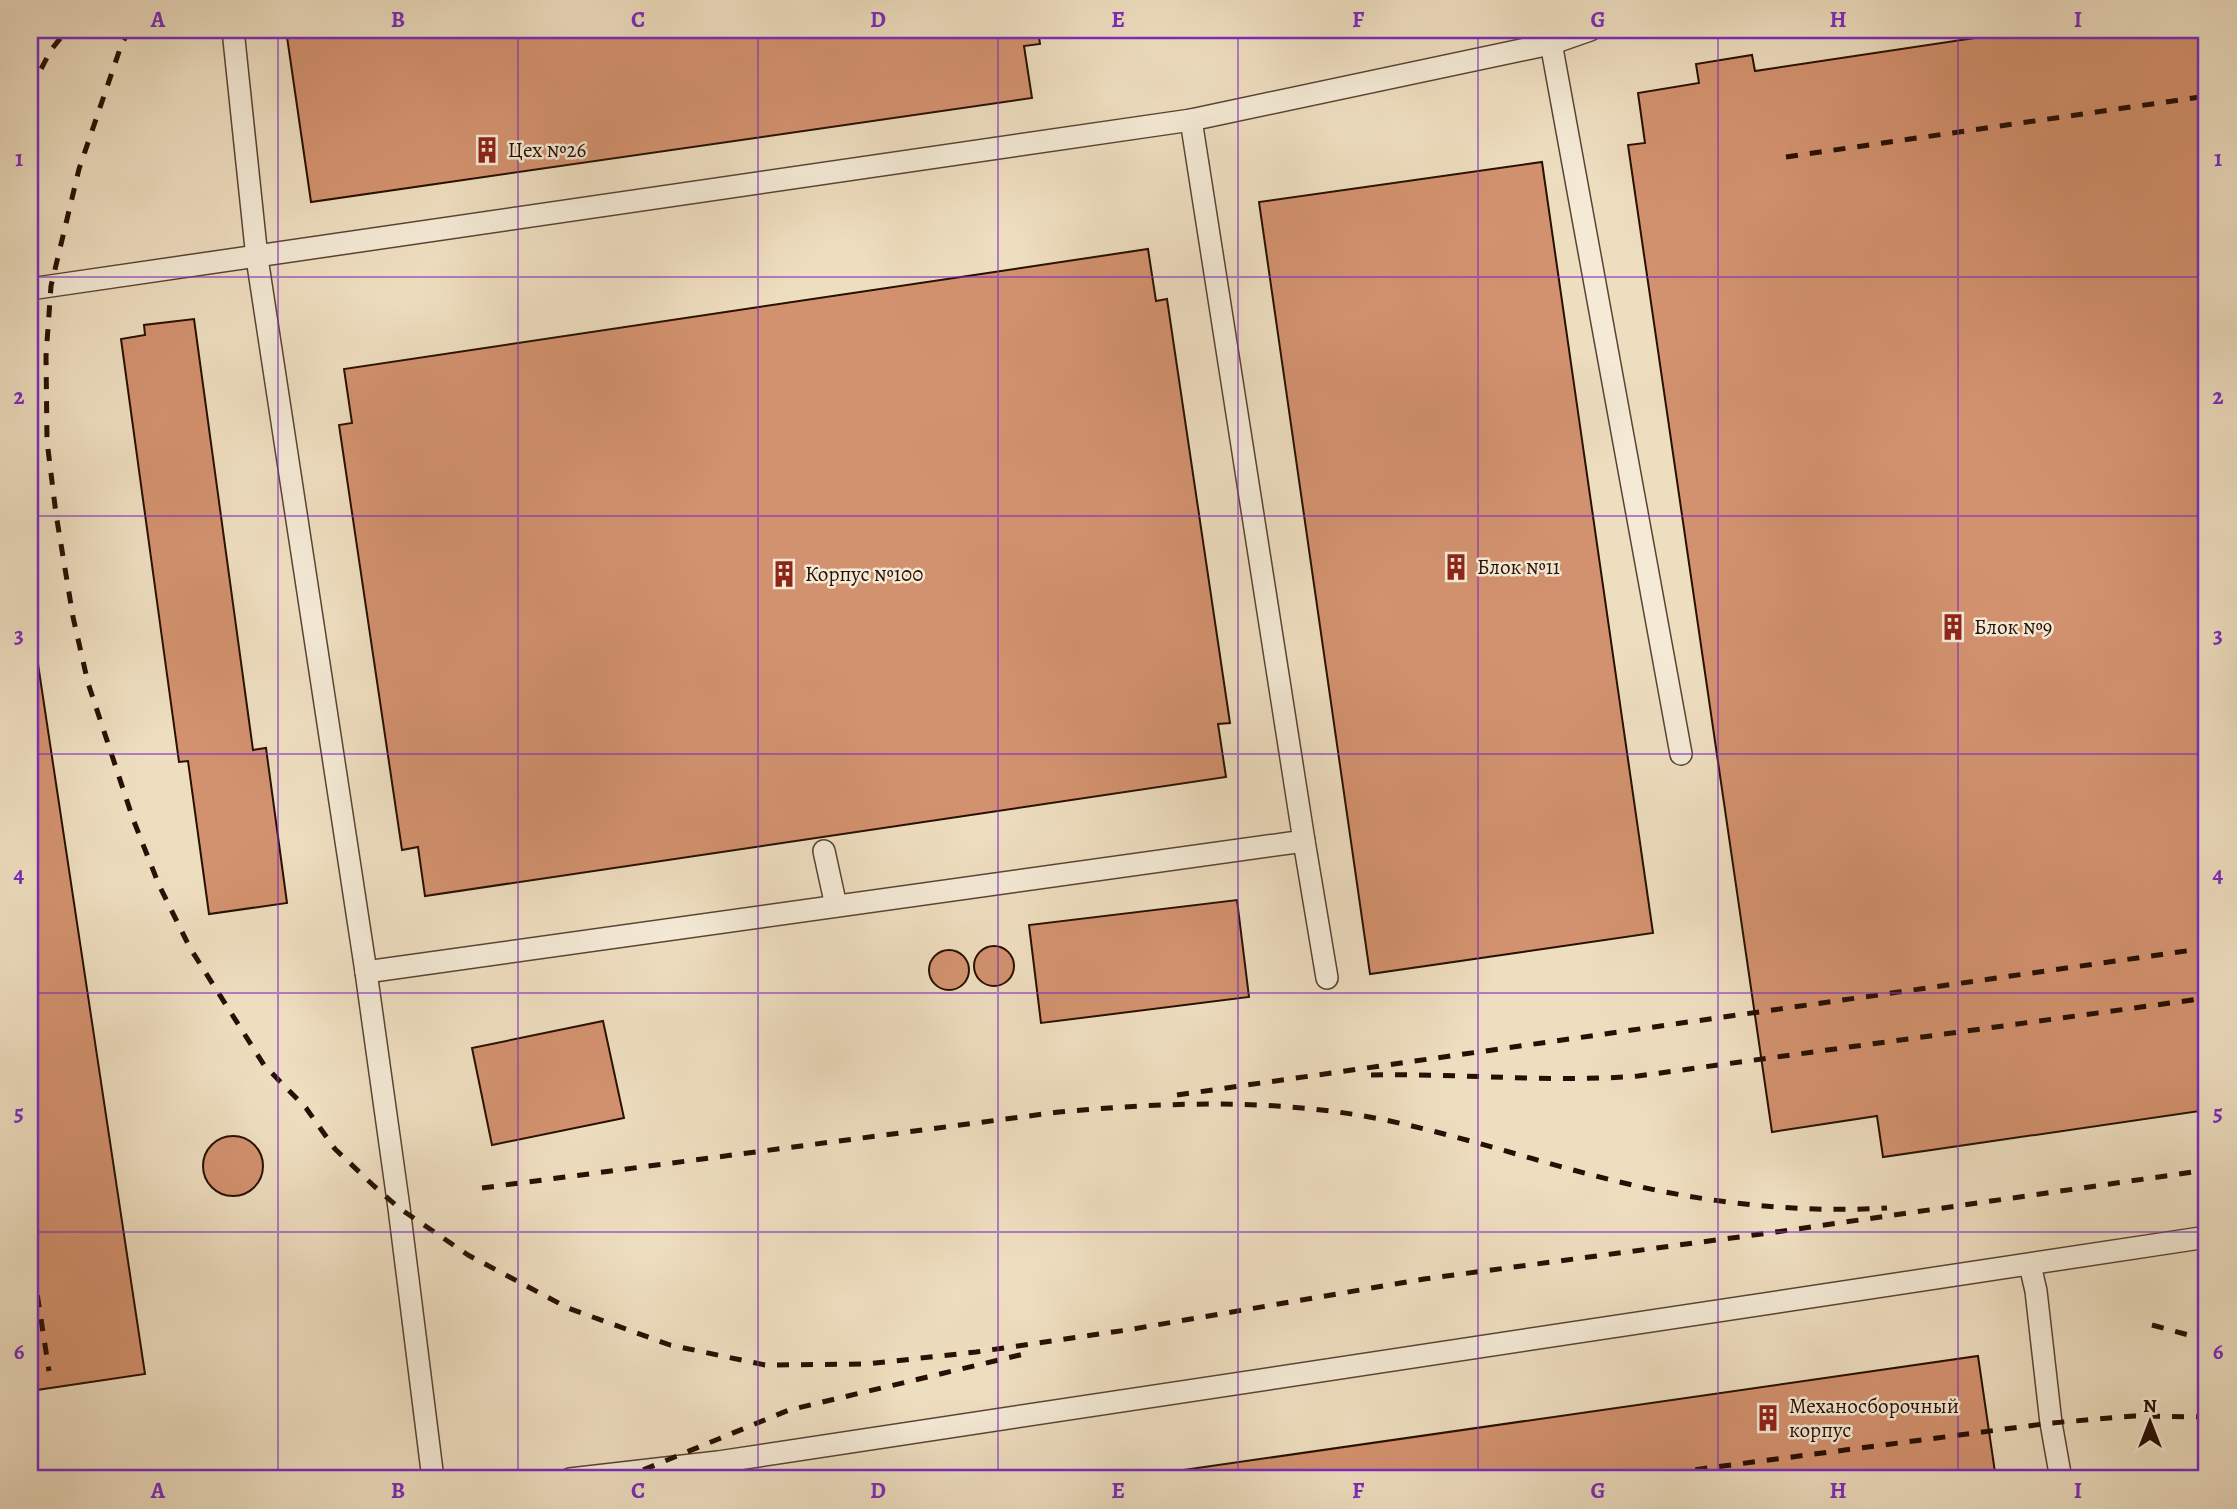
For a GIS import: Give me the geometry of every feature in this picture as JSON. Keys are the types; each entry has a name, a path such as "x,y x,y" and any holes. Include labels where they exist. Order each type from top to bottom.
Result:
{"lane":[{"path":"233,30 257,258 366,972 433,1479"},
{"path":"30,289 1191,120 1549,37 1590,30"},
{"path":"1549,37 1681,754"},
{"path":"1191,120 1327,978"},
{"path":"366,972 1304,841"},
{"path":"824,851 836,906"},
{"path":"570,1479 719,1471 2207,1237"},
{"path":"2030,1265 2036,1291 2051,1423 2061,1479"}],"building":[{"name":"Цех №26","path":"286,30 1038,30 1040,44 1024,46 1032,98 311,202"},
{"name":"Блок №9","path":"2028,30 2207,30 2207,1110 1883,1157 1877,1116 1772,1132 1628,145 1645,143 1638,93 1699,83 1696,64 1752,55 1755,71"},
{"name":"Блок №11","path":"1542,162 1653,933 1370,974 1259,202"},
{"name":"Корпус №100","path":"1148,249 1156,301 1167,299 1230,723 1218,724 1226,777 425,896 418,847 402,850 339,425 352,423 344,369"},
{"path":"194,319 253,750 266,748 287,903 209,914 188,761 179,762 121,339 145,335 144,325"},
{"path":"30,611 145,1374 30,1391"},
{"path":"1237,900 1249,997 1041,1023 1029,925"},
{"path":"994,946 1002,947 1008,952 1013,958 1013,974 1008,980 1002,985 994,986 986,985 980,980 975,974 974,966 975,958 980,952 986,947"},
{"path":"949,950 957,951 963,956 968,962 968,978 963,984 957,989 949,990 941,989 935,984 930,978 929,970 930,962 935,956 941,951"},
{"path":"603,1021 624,1118 492,1145 472,1048"},
{"path":"227,1136 239,1136 258,1149 263,1166 261,1178 250,1191 239,1196 227,1196 208,1183 203,1172 203,1160 216,1141"},
{"name":"Механосборочный корпус","path":"1978,1356 1996,1479 1121,1479"}],"railway":[{"path":"30,90 51,50 67,30"},
{"path":"130,30 122,43 79,169 51,286 46,356 47,441 56,514 73,617 88,683 133,819 159,885 190,948 264,1065 306,1108 335,1149 374,1186 399,1208 468,1255 568,1308 670,1345 765,1365 867,1364 976,1352 1127,1330 1424,1279 2207,1170"},
{"path":"1786,157 2207,96"},
{"path":"1177,1095 2207,948"},
{"path":"1371,1075 1571,1079 1638,1076 2207,998"},
{"path":"482,1188 1059,1112 1225,1104 1307,1108 1390,1121 1608,1179 1707,1199 1810,1209 1887,1208"},
{"path":"30,1248 49,1371"},
{"path":"2152,1325 2207,1340"},
{"path":"621,1479 789,1410 1024,1354"},
{"path":"1624,1479 2051,1423 2134,1416 2207,1417"}],"place":[{"name":"Цех №26","path":"487,150"},
{"name":"Блок №11","path":"1456,567"},
{"name":"Корпус №100","path":"784,574"},
{"name":"Блок №9","path":"1953,627"},
{"name":"Механосборочный корпус","path":"1768,1418"}]}
